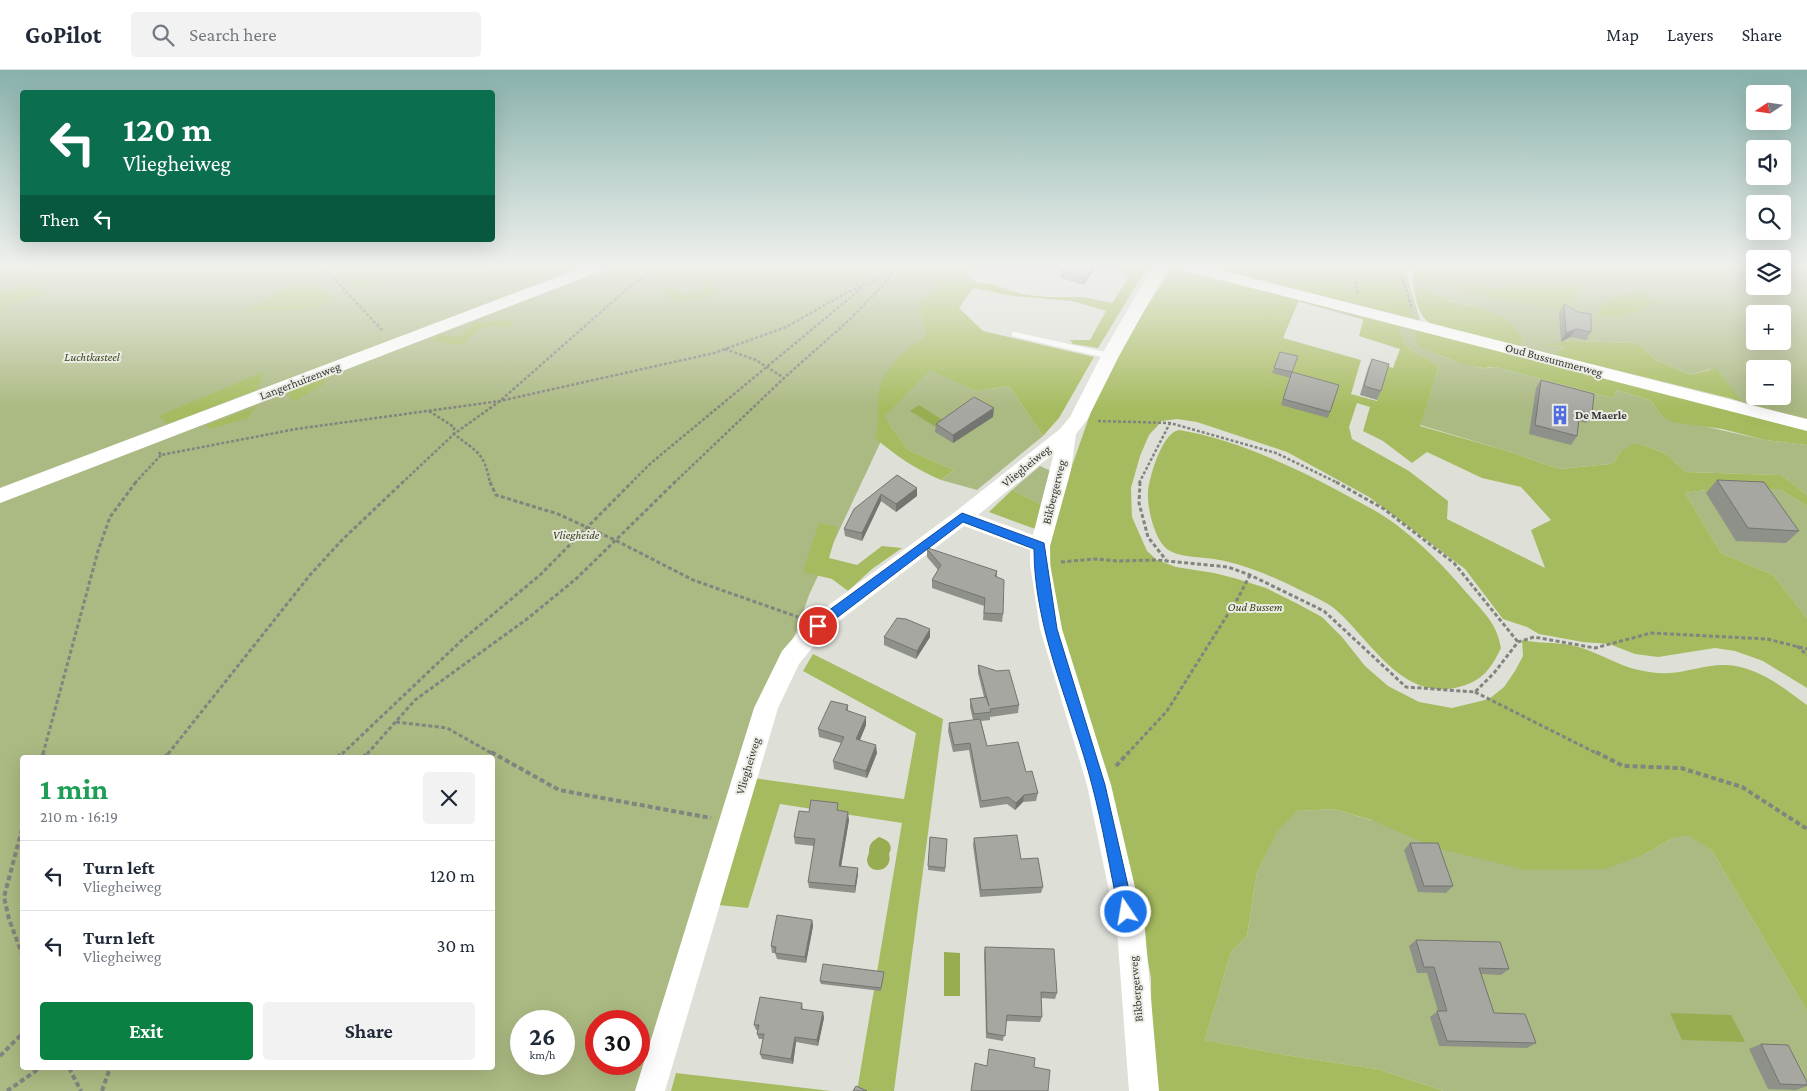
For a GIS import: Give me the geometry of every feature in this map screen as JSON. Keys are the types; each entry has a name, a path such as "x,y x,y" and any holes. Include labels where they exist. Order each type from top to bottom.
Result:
{"street":[{"name":"Langerhuizenweg","path":"0,496 476,314"},
{"name":"Bikbergerweg","path":"1134,314 1072,427 1040,555 1051,629 1099,785 1130,930 1144,1091"},
{"name":"Oud Bussummerweg","path":"1376,314 1807,425"},
{"name":"Vliegheiweg","path":"650,1091 766,708 790,658 818,626 962,517 1072,427"},
{"path":"962,517 1040,555"}],"lane":[{"path":"1015,334 1110,356"}],"path":[{"path":"366,314 377,326"},
{"path":"167,755 310,575 343,539 454,434 500,401 599,314"},
{"path":"43,755 98,551 110,517 130,488 161,455 296,429 500,401 725,349 786,327 810,314"},
{"path":"340,755 386,714 461,641 540,574 651,463 832,314"},
{"path":"365,755 415,700 527,619 577,578 784,378 855,314"},
{"path":"1414,314 1417,324"},
{"path":"725,349 750,356 770,366 784,378"},
{"path":"428,411 454,427 454,434"},
{"path":"1167,561 1148,537 1139,504 1139,483 1170,423"},
{"path":"1072,427 1170,423 1276,453 1334,481 1384,509 1454,563 1518,642"},
{"path":"454,434 475,450 488,467 489,484 496,495 558,514 615,540 693,580 818,626"},
{"path":"151,438 161,455"},
{"path":"1040,555 1118,562 1167,561 1228,567 1250,575 1324,611 1406,687 1475,692 1623,766 1681,768 1742,787 1807,829"},
{"path":"1099,785 1168,711 1238,598 1250,575"},
{"path":"1475,692 1494,673 1518,642 1534,637 1595,648 1651,633 1767,639 1807,649"},
{"path":"1797,646 1807,655"},
{"path":"396,722 447,728 560,790 731,822"},
{"path":"20,837 4,897 9,919 20,949"},
{"path":"0,1056 20,1036"},
{"path":"7,1091 37,1070"},
{"path":"70,1070 81,1091"},
{"path":"102,1091 109,1070"}],"green space":[{"name":"Luchtkasteel","path":"0,314 464,314 0,492"},
{"name":"Vliegheide","path":"491,314 944,314 905,395 930,369 976,391 1009,386 1043,436 977,490 941,480 954,470 908,450 889,424 809,595 797,630 781,664 756,708 739,757 723,821 650,1056 650,1010 585,1010 585,1075 644,1075 639,1091 0,1091 0,503"},
{"path":"921,314 965,314 983,331 1094,357 1059,418 1043,436 1009,386 976,391 930,370 884,417 908,450 954,470 941,480 906,462 875,438 882,380 903,353 921,340 927,333"},
{"path":"1105,314 1119,314 1098,348 1073,344 1070,340 1090,340"},
{"name":"Oud Bussem","path":"1142,314 1293,314 1283,338 1361,360 1351,394 1377,401 1387,366 1393,368 1400,349 1359,336 1364,317 1400,326 1404,343 1408,348 1439,367 1420,426 1504,450 1559,469 1610,464 1615,461 1620,452 1633,444 1643,445 1666,454 1686,472 1782,475 1807,495 1807,506 1779,489 1705,490 1685,493 1721,553 1773,575 1807,618 1807,688 1763,661 1735,651 1715,648 1658,657 1635,654 1609,644 1583,642 1539,634 1527,627 1503,619 1465,569 1369,497 1287,452 1197,422 1177,419 1162,421 1149,435 1140,456 1131,488 1132,517 1147,551 1157,560 1176,567 1214,573 1266,588 1322,617 1342,637 1365,666 1388,686 1419,702 1452,708 1489,699 1504,687 1515,671 1523,656 1522,640 1574,646 1624,666 1654,673 1676,672 1719,665 1737,666 1770,679 1807,705 1807,1011 1712,851 1688,835 1673,838 1643,855 1605,869 1526,870 1436,848 1372,820 1333,809 1297,811 1277,832 1257,872 1247,936 1231,952 1205,1040 1377,1069 1444,1091 1152,1091 1151,978 1143,933 1051,595 1050,543 1067,480 1093,406 1129,334","holes":["1357,403 1370,407 1363,431 1383,441 1412,463 1427,452 1482,478 1521,487 1551,520 1531,530 1545,568 1447,519 1448,501 1409,471 1352,439 1349,427"]},
{"path":"1342,314 1418,314 1425,337 1416,342 1428,350 1468,365 1485,368 1496,367 1613,398 1617,390 1650,400 1663,417 1765,440 1807,445 1807,495 1782,475 1686,472 1666,454 1643,445 1620,452 1615,461 1610,464 1559,469 1504,450 1420,425 1439,367 1410,349 1405,344 1400,330"},
{"path":"1395,314 1412,314 1413,318"},
{"path":"1421,314 1495,314 1511,323 1523,341 1520,346 1430,323"},
{"path":"1494,314 1746,314 1746,350 1791,350 1791,314 1807,314 1807,425 1750,405 1791,405 1791,360 1746,360 1746,404 1733,399 1710,369 1691,375 1656,360 1637,343 1571,341 1548,345 1564,346 1555,355 1520,346 1523,341"},
{"path":"1598,314 1630,314 1612,317 1597,316"},
{"path":"513,320 511,327 484,327 474,333 463,345 431,341 440,335 461,337 473,323"},
{"path":"1415,329 1807,429 1807,445 1765,440 1722,429 1673,422 1663,417 1650,400 1617,390 1613,398 1496,367 1483,368 1465,365 1420,347 1416,342"},
{"path":"1571,341 1637,343 1656,360 1691,375 1716,368 1741,401 1555,355 1564,346 1544,345"},
{"path":"265,371 256,390 167,424 159,416"},
{"path":"327,376 322,386 292,402 288,390"},
{"path":"256,407 248,418 210,429 207,425"},
{"path":"1179,430 1200,434 1260,453 1317,480 1387,518 1423,547 1483,611 1496,631 1501,648 1493,663 1478,679 1464,686 1435,689 1418,685 1402,676 1388,664 1348,621 1335,609 1322,601 1241,565 1171,552 1159,540 1154,527 1148,491 1154,465 1162,446 1173,433"},
{"path":"1040,466 1051,471 1044,506 1012,490"},
{"path":"1779,489 1807,506 1807,618 1773,575 1721,553 1685,493 1705,490"},
{"path":"1012,490 1044,506 1038,530 989,512"},
{"path":"819,523 838,527 829,558 857,565 882,546 902,548 872,569 848,591 832,579 803,572"},
{"path":"813,654 943,719 894,1091 857,1091 902,823 780,804 748,908 719,905 753,778 904,799 916,733 803,671"},
{"path":"1333,809 1371,820 1643,855 1673,838 1688,834 1712,851 1807,1011 1807,1091 1444,1091 1377,1069 1205,1040 1231,952 1247,936 1257,872 1277,831 1297,811"},
{"path":"676,1073 831,1091 671,1091"}],"shaded area":[{"path":"919,405 944,421 936,427 910,411"},
{"path":"879,837 890,845 890,860 884,868 876,870 868,865 867,859 870,845"},
{"path":"944,952 960,953 960,996 944,996"},
{"path":"1670,1013 1731,1015 1745,1042 1682,1040"}],"building":[{"path":"1565,314 1591,314 1591,332 1576,329 1566,333"},
{"path":"1280,352 1298,356 1292,372 1274,368"},
{"path":"1372,359 1389,364 1381,391 1364,386"},
{"path":"1292,372 1339,385 1330,412 1283,399"},
{"name":"De Maerle","path":"1541,380 1594,394 1592,414 1580,411 1577,436 1535,425"},
{"path":"974,397 994,408 953,435 936,424"},
{"path":"897,475 917,488 896,504 881,494 862,533 844,529 854,509"},
{"path":"1717,480 1764,482 1799,531 1748,528"},
{"path":"928,548 997,571 995,576 1004,580 1003,614 984,613 985,598 932,580 941,565"},
{"path":"897,618 906,619 930,629 917,651 884,637"},
{"path":"978,665 997,671 1009,670 1019,705 990,709 991,712 974,714 970,699 986,697 989,706"},
{"path":"831,701 848,705 846,710 866,717 856,739 876,745 866,771 833,761 844,737 818,729"},
{"path":"980,719 987,746 1018,742 1026,772 1032,771 1038,793 1024,795 1016,803 1008,797 981,801 970,743 954,745 949,723"},
{"path":"811,800 838,803 837,810 848,812 839,866 858,868 855,886 808,882 815,839 794,837 799,811 809,812"},
{"path":"1017,835 1021,859 1038,858 1043,887 981,890 974,838"},
{"path":"930,837 947,839 945,868 928,866"},
{"path":"1410,843 1438,843 1453,886 1424,886"},
{"path":"777,915 812,920 805,957 775,953 776,947 771,946"},
{"path":"1416,940 1500,942 1509,969 1479,968 1494,1013 1525,1014 1536,1043 1447,1041 1437,1011 1447,1011 1434,967 1424,967"},
{"path":"985,947 1054,949 1057,993 1041,992 1042,1017 1007,1015 1005,1036 987,1033"},
{"path":"823,964 884,972 881,988 820,981"},
{"path":"760,997 802,1003 801,1009 823,1012 817,1040 795,1037 791,1059 760,1054 764,1034 757,1034 759,1025 754,1025"},
{"path":"1761,1044 1788,1045 1807,1085 1780,1084"},
{"path":"989,1049 1035,1058 1034,1067 1050,1070 1048,1091 971,1091 975,1063 987,1066"},
{"path":"856,1086 867,1091 853,1091"}],"place":[{"name":"De Maerle","path":"1560,415"}],"route":[{"path":"818,626 962,517 1040,546 1040,564 1051,629 1099,785 1126,912"}]}
